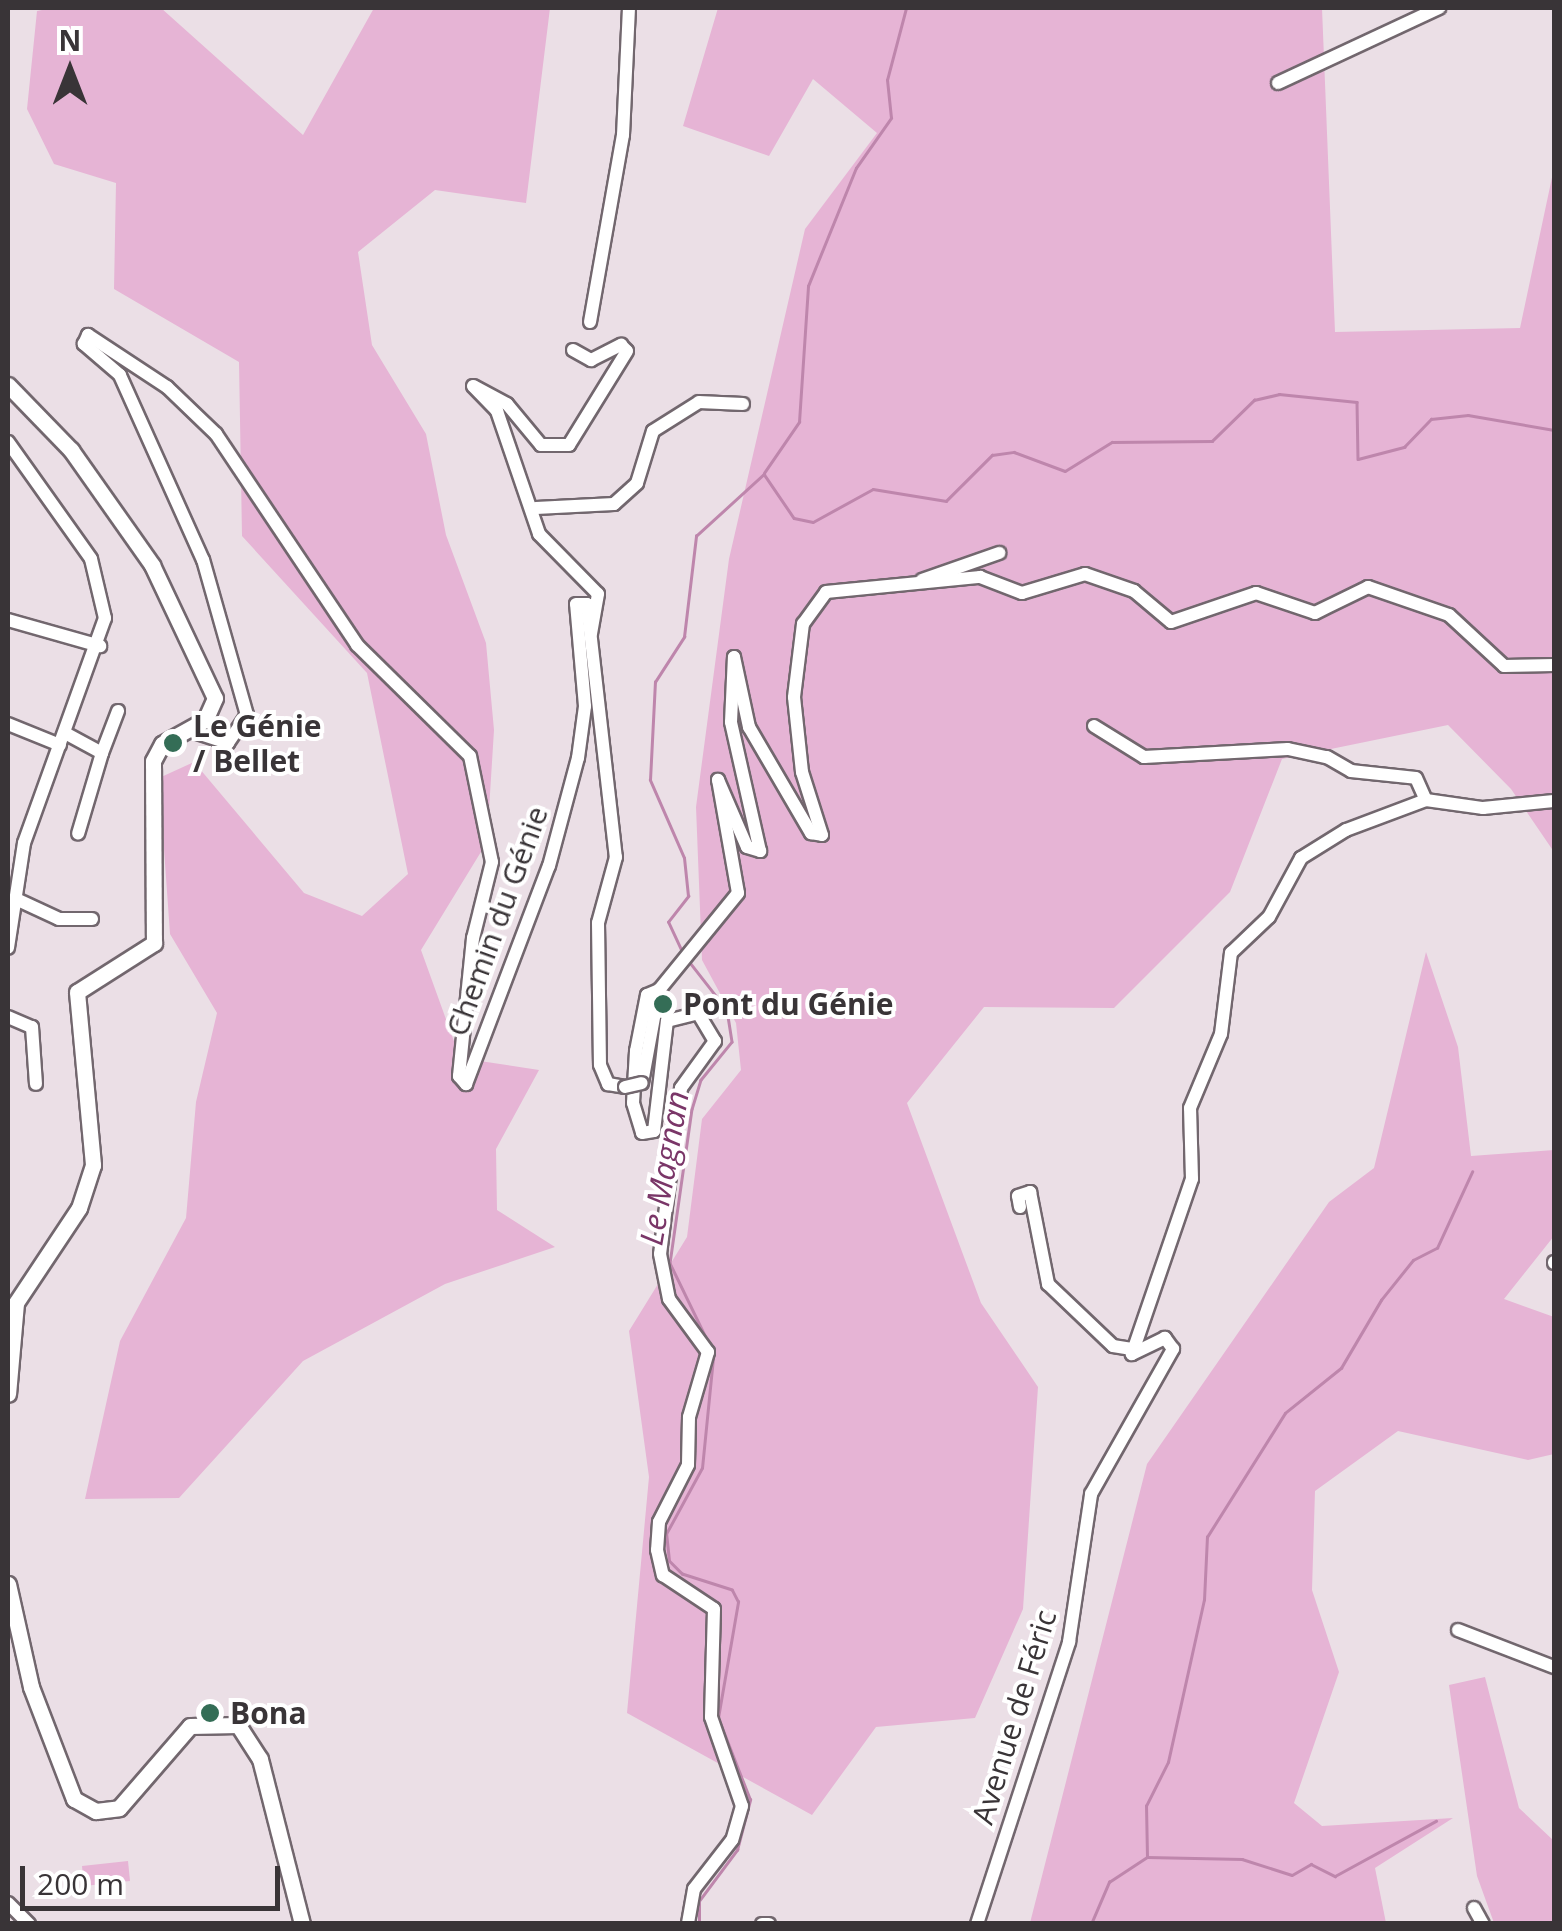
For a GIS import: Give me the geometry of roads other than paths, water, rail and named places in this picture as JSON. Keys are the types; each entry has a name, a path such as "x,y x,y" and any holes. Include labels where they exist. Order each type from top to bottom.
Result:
{"main road":[{"path":"8,385 87,470 175,602 215,693 210,714 192,731 162,744 153,761 154,943 77,992 93,1165 78,1208 19,1294 10,1328 8,1394"},
{"path":"8,1584 31,1687 74,1799 96,1811 120,1808 190,1726 238,1726 260,1760 302,1924"}],"street":[{"path":"590,322 623,135 630,8"},
{"path":"1278,83 1439,8"},
{"name":"Chemin du Génie","path":"192,731 228,743 244,730 245,709 202,560 120,374 84,344 88,336 167,387 216,434 357,645 470,756 492,862 473,938 462,1082 542,886 578,758 581,599 591,633 616,857 598,923 600,1065 608,1084 626,1087 642,1083 662,983 738,893 718,780 748,847 756,854 761,847 732,722 732,660 741,659 749,726 818,837 794,703 807,613 837,588 980,576 1022,593 1098,576 1171,622 1256,593 1314,613 1368,587 1449,616 1504,666 1554,665"},
{"path":"573,350 591,360 627,351 569,446 542,445 507,404 473,386 497,411 536,508 539,534 598,594 591,633"},
{"path":"536,508 614,504 637,484 654,431 699,402 742,404"},
{"path":"8,442 95,567 100,646 24,844 8,948"},
{"path":"922,580 999,554"},
{"path":"8,620 100,646"},
{"path":"78,834 118,711"},
{"path":"8,724 102,753"},
{"path":"1094,726 1144,757 1288,749 1327,757 1351,772 1416,778 1426,800"},
{"path":"1020,1208 1018,1196 1030,1192 1052,1289 1113,1346 1132,1350 1192,1179 1190,1108 1220,1034 1231,953 1270,917 1301,858 1426,800 1484,808 1554,802"},
{"path":"16,900 59,918 92,919"},
{"path":"662,983 647,995 636,1051 633,1103 642,1133 655,1125 667,1021 698,1013 715,1041 680,1088 660,1254 669,1299 708,1352 689,1417 688,1465 659,1522 657,1550 664,1575 714,1609 711,1717 742,1806 732,1840 694,1889 688,1924"},
{"path":"8,1017 31,1024 36,1084"},
{"name":"Avenue de Féric","path":"977,1924 1069,1642 1091,1494 1174,1342 1132,1350"},
{"path":"1458,1630 1554,1667"},
{"path":"8,1903 29,1924"},
{"path":"1474,1908 1483,1924"}],"waterway":[{"path":"764,473 799,422 808,286 856,168 891,118 887,80 906,8"},
{"name":"Le Magnan","path":"683,954 668,922 688,896 684,858 650,780 655,682 684,637 696,536 764,474 794,518 813,522 873,489 946,501 992,455 1014,452 1065,471 1112,442 1212,441 1254,400 1279,394 1357,402 1358,459 1404,447 1431,419 1468,415 1554,430"},
{"name":"Le Magnan","path":"688,960 727,1010 732,1042 701,1080 692,1109 670,1263 712,1350"},
{"path":"1091,1924 1109,1882 1147,1857 1146,1806 1168,1762 1204,1600 1207,1537 1285,1413 1341,1368 1381,1300 1413,1260 1437,1248 1472,1172"},
{"name":"Le Magnan","path":"699,1924 699,1901 737,1850 750,1800 718,1718 738,1602 732,1590 682,1574 669,1561 666,1534 702,1468 713,1358"},
{"path":"1147,1857 1242,1859 1292,1875 1311,1864 1335,1876 1436,1821"}],"place":[{"name":"Le Génie / Bellet","path":"173,743"},
{"name":"Pont du Génie","path":"663,1004"},
{"name":"Bona","path":"210,1713"}]}
